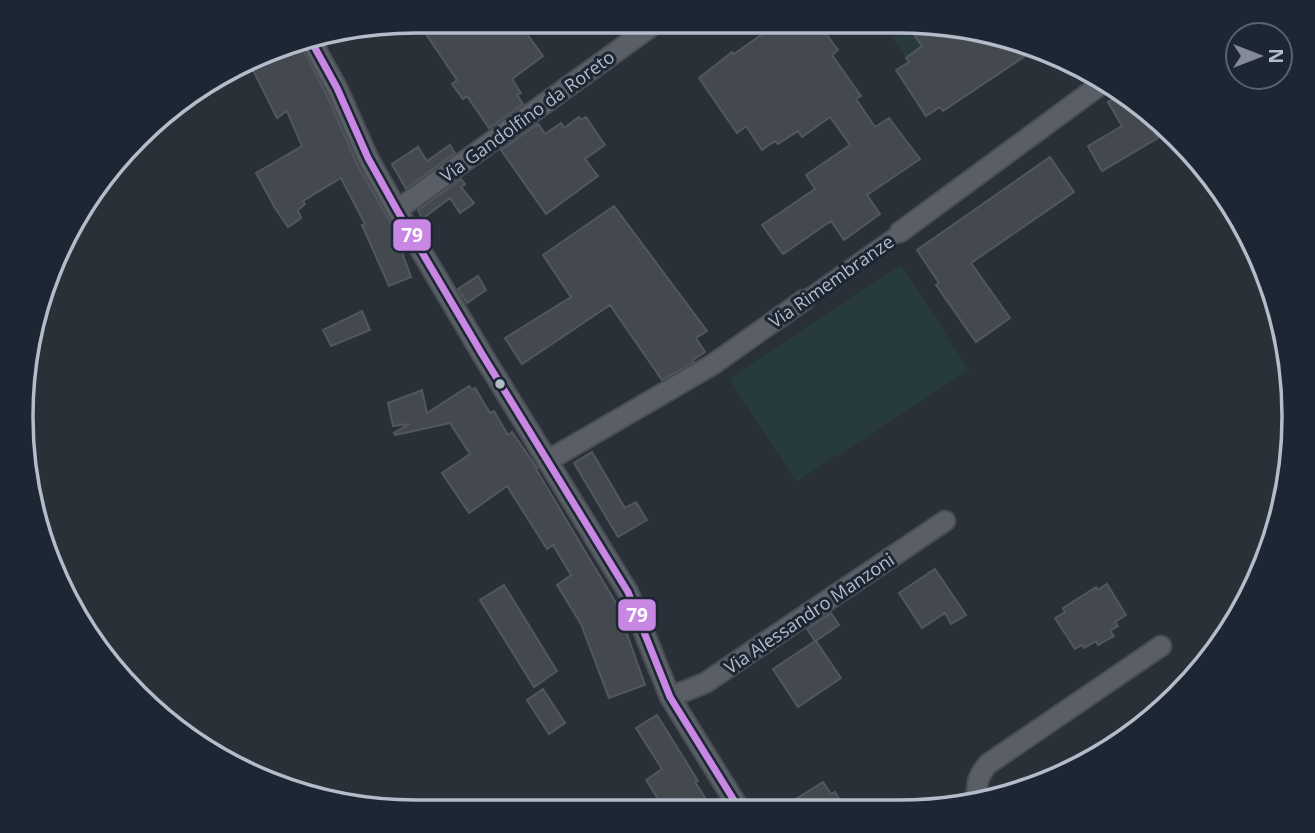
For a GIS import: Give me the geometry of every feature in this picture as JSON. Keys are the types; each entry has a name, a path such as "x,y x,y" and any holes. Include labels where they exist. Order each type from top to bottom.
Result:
{"street":[{"name":"Via Gandolfino da Roreto","path":"397,210 642,33"},
{"path":"314,47 337,88 368,158 397,210 628,592 670,697 734,800"},
{"name":"Via Rimembranze","path":"547,461 712,365 900,232 1095,88"},
{"name":"Via Alessandro Manzoni","path":"670,697 705,683 945,521"},
{"path":"976,791 979,775 988,764 1161,646"}],"green space":[{"path":"889,33 916,34 914,35 922,46 906,58"},
{"path":"901,265 969,370 796,482 729,378"}],"building":[{"path":"425,33 526,33 543,56 512,79 521,93 517,95 523,104 489,128 467,96 463,99 452,84 457,80"},
{"path":"764,33 826,33 838,50 832,55 861,96 856,99 875,127 889,118 920,159 867,195 880,214 844,240 831,221 783,254 762,225 815,189 806,175 850,145 830,117 802,137 798,131 778,144 775,141 762,150 746,126 737,133 699,78 732,52 734,54"},
{"path":"914,35 973,41 1026,55 943,111 940,107 926,116 896,70 909,62 906,58 922,46"},
{"path":"304,50 326,93 357,164 392,225 411,277 389,286 362,225 365,224 341,178 303,201 305,204 298,210 301,218 288,227 256,173 302,146 287,111 277,118 253,70"},
{"path":"1113,99 1132,112 1154,131 1158,138 1102,171 1088,146 1122,126 1108,102"},
{"path":"579,117 581,120 586,117 605,145 585,159 598,176 546,214 501,150 538,124 545,134 561,123 564,128"},
{"path":"450,145 455,153 406,189 392,164 418,147 427,161"},
{"path":"1050,157 1074,192 971,263 1010,318 976,342 936,285 939,283 917,250"},
{"path":"461,179 465,184 461,187 474,203 460,213 450,198 422,219 418,210"},
{"path":"614,206 707,331 696,338 705,352 693,360 694,362 662,380 610,305 522,364 505,338 571,297 543,255"},
{"path":"478,276 486,290 467,303 458,289"},
{"path":"362,311 370,330 331,346 323,330"},
{"path":"469,386 472,390 475,388 490,413 494,411 508,435 512,432 537,468 616,603 645,685 609,698 581,624 557,585 571,575 553,545 547,549 507,486 469,513 442,473 470,454 450,423 395,435 394,433 409,424 393,426 388,403 422,390 427,413"},
{"path":"592,452 625,508 636,502 647,520 618,537 574,463"},
{"path":"935,569 966,615 951,624 945,613 922,628 899,593"},
{"path":"1107,584 1126,615 1115,622 1118,626 1110,631 1114,636 1098,645 1096,641 1084,648 1082,645 1075,649 1055,618 1065,612 1063,608 1096,587 1098,590"},
{"path":"504,585 557,671 534,687 480,600"},
{"path":"831,613 839,625 816,641 841,678 798,707 773,669 815,641 807,629"},
{"path":"543,689 565,723 549,734 527,700"},
{"path":"657,715 698,781 695,782 707,800 659,800 646,780 662,769 636,728"},
{"path":"823,782 831,794 835,792 840,800 794,800"}],"transit line":[{"name":"79","path":"314,47 337,88 368,158 397,210 628,592 670,697 734,800"}]}
